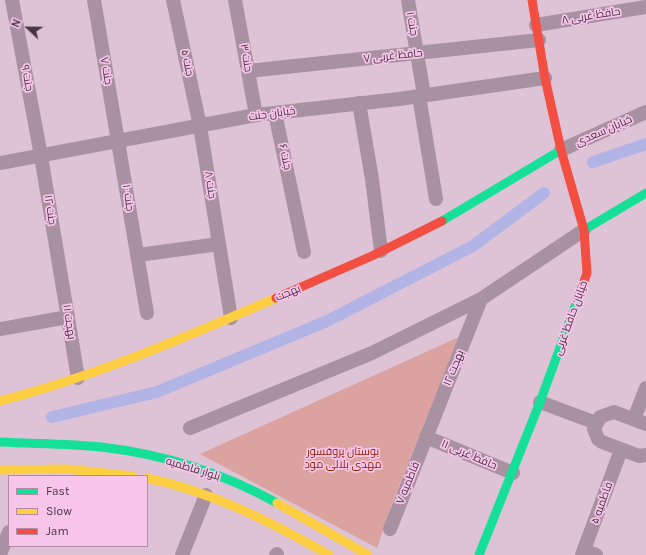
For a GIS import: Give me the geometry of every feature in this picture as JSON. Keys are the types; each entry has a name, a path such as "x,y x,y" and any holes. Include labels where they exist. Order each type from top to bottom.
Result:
{"main road":[{"name":"خیابان حافظ غربی","path":"479,555 513,473 587,272 584,230 561,150 545,78 532,0"},
{"name":"بهجت","path":"0,401 78,378 151,352 381,251 457,212 561,150"},
{"path":"584,230 646,193"},
{"name":"بلوار فاطمیه","path":"0,442 101,447 160,458 214,473 267,498 368,555"},
{"path":"0,470 45,467 93,470 127,475"},
{"name":"بلوار فاطمیه","path":"148,478 164,481 206,495 254,516 329,555"}],"street":[{"name":"جنت ۹","path":"12,0 41,156"},
{"name":"جنت ۷","path":"94,0 119,141"},
{"name":"جنت ۵","path":"173,0 200,126"},
{"name":"جنت ۳","path":"235,0 256,115"},
{"name":"جنت ۱","path":"408,0 417,53 421,96 436,199"},
{"name":"حافظ غربی ۸","path":"536,25 646,8"},
{"name":"حافظ غربی ۷","path":"248,71 539,40"},
{"name":"خیابان جنت","path":"0,164 256,115 421,96 545,78"},
{"path":"360,103 372,179 381,251"},
{"name":"خیابان سعدی","path":"561,150 646,112"},
{"name":"جنت ۶","path":"275,113 304,252"},
{"name":"جنت ۸","path":"200,126 231,318"},
{"name":"جنت ۱۰","path":"119,141 147,313"},
{"name":"جنت ۱۲","path":"41,156 59,265"},
{"path":"190,428 372,353 481,299 584,230"},
{"path":"138,255 219,244"},
{"name":"بهجت ۱۱","path":"59,265 78,378"},
{"name":"بهجت ۱۲","path":"426,437 481,299"},
{"path":"0,329 68,317"},
{"path":"646,388 640,422 614,412 600,417 594,429 598,439 621,450 639,456 646,455"},
{"path":"540,402 596,423"},
{"name":"حافظ غربی ۱۱","path":"426,437 513,473"},
{"name":"فاطمیه ۷","path":"390,529 426,437"},
{"name":"فاطمیه ۵","path":"587,553 621,450"},
{"path":"182,555 206,495"},
{"path":"0,554 8,534"}],"green space":[{"name":"بوستان پروفسور مهدی بلالی مود","path":"459,337 391,506 377,548 200,454"}],"waterway":[{"path":"593,162 646,144"},
{"path":"52,417 157,392 327,321 473,246 544,193"}],"traffic: fast":[{"path":"442,221 561,150"},
{"path":"584,230 646,193"},
{"path":"479,555 540,402 580,293"},
{"path":"0,442 101,447 147,454 192,466 214,474 256,492 277,503"}],"traffic: slow":[{"path":"0,401 106,368 276,298"},
{"path":"0,470 67,469 124,475"},
{"path":"148,478 195,491 241,509 329,555"},
{"path":"277,503 368,555"}],"traffic: jam":[{"path":"532,0 545,78 561,150 584,230 587,273 580,293"},
{"path":"276,298 374,255 442,221"}]}
